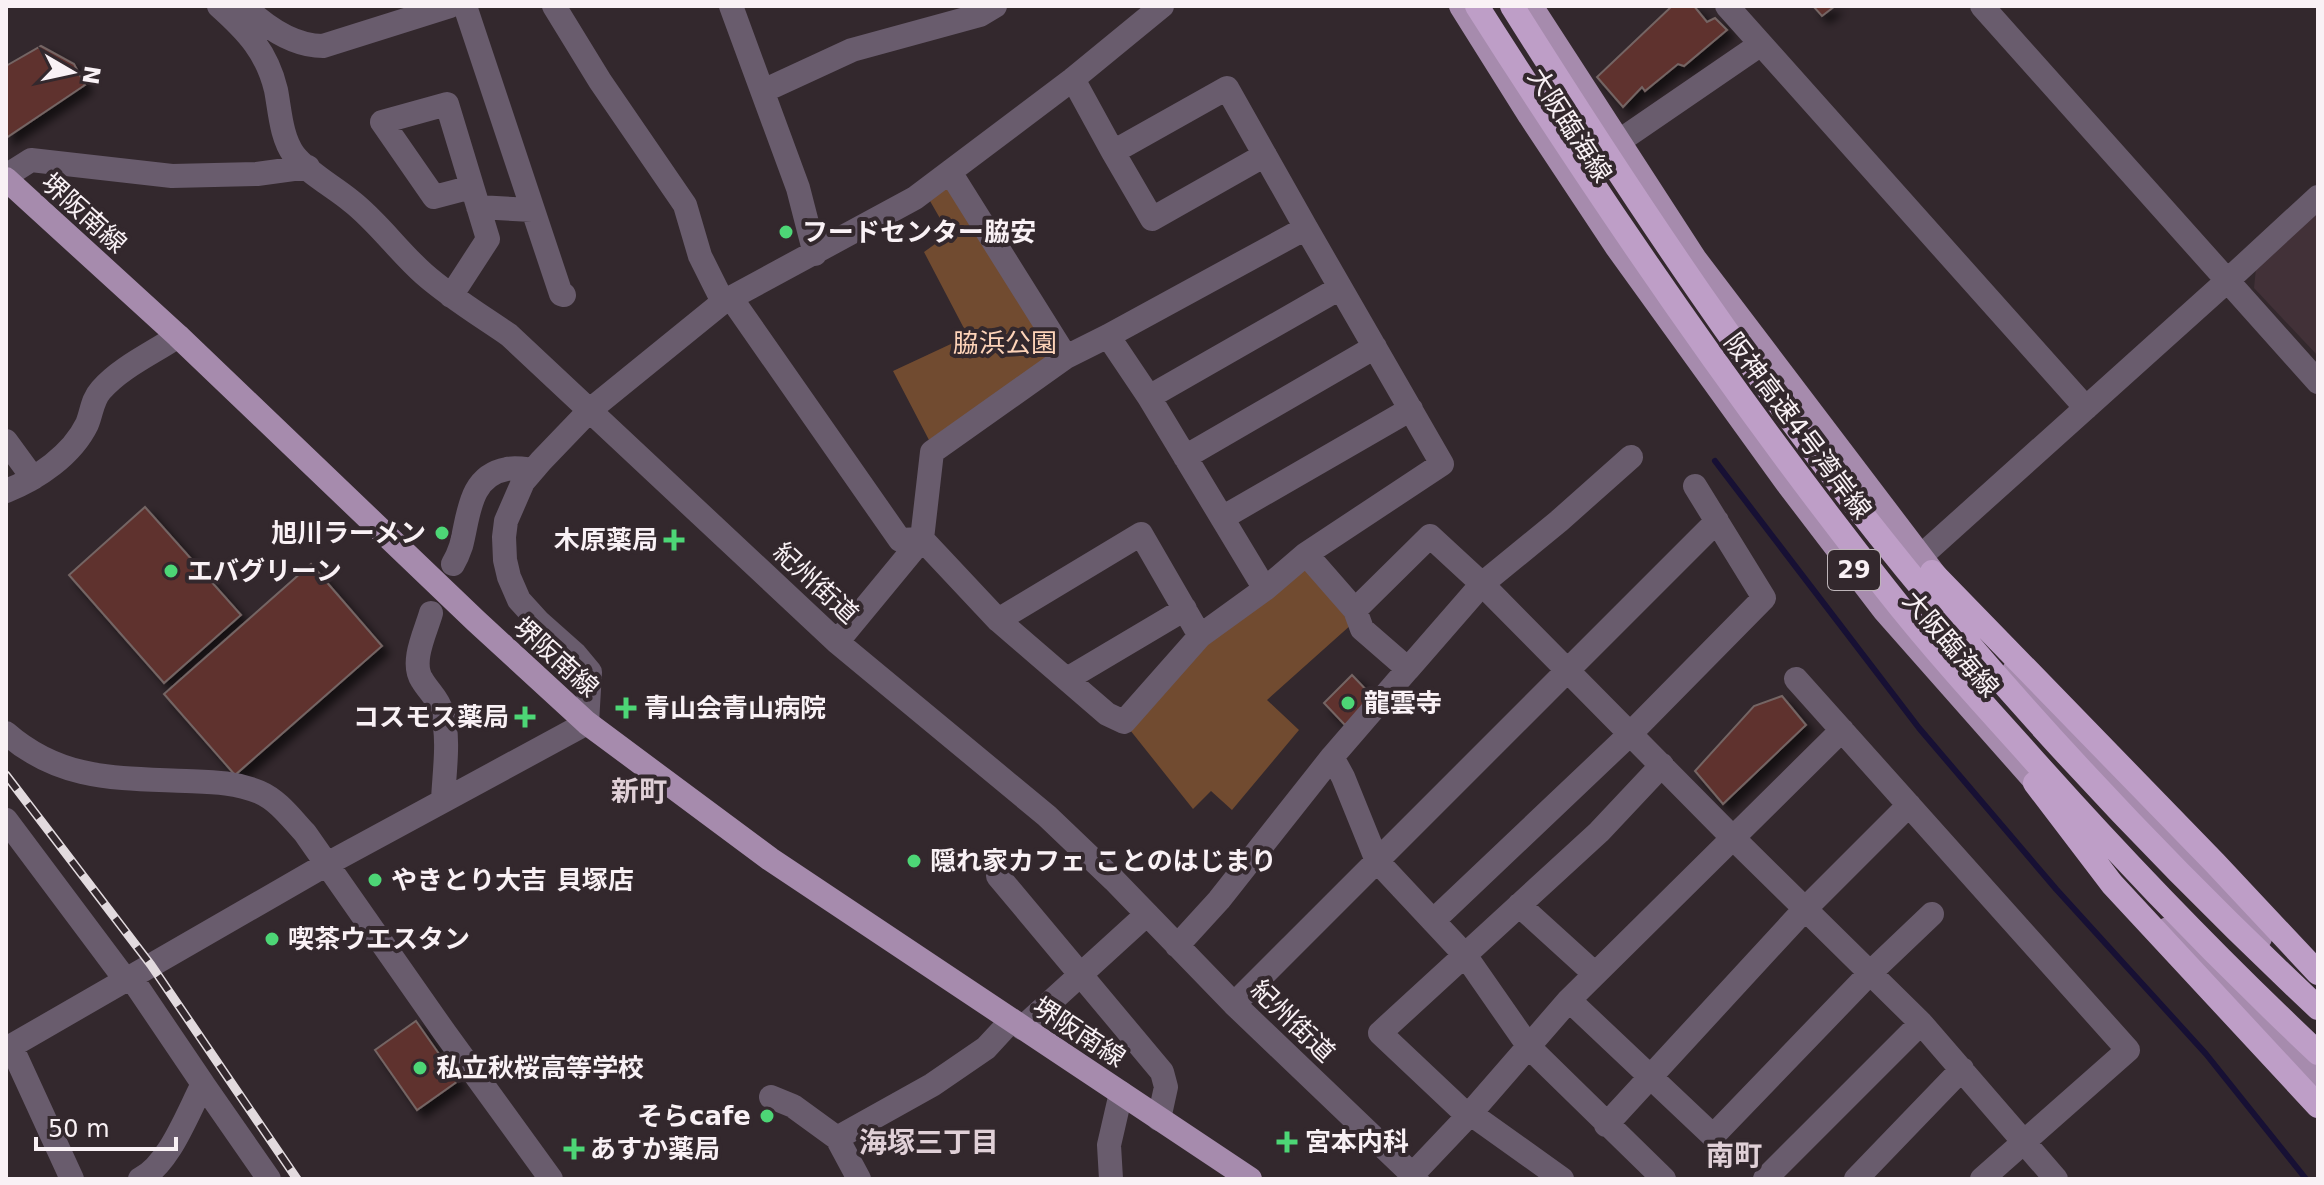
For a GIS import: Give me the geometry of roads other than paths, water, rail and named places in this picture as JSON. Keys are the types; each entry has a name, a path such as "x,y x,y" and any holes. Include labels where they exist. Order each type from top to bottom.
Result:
{"highway":[{"name":"阪神高速4号湾岸線","path":"1477,6 1564,144 1665,293 1886,590 2109,845 2229,969 2318,1053"},
{"name":"阪神高速4号湾岸線","path":"1512,6 1589,129 1690,280 1801,433 1905,567 2006,687 2128,821 2248,943 2318,1008"},
{"path":"1926,564 2318,973"},
{"path":"2022,767 2112,884 2318,1106"}],"main road":[{"name":"大阪臨海線","path":"1461,6 1616,246 1787,483 1884,610 2155,916 2318,1076"},
{"name":"大阪臨海線","path":"1531,6 1695,259 1926,564 2039,700 2318,998"},
{"name":"堺阪南線","path":"6,178 178,336 587,723 770,859 1250,1179"}],"street":[{"name":"紀州街道","path":"219,6 247,32 264,57 275,88 283,130 293,154 351,201 422,273 509,335 837,642 1047,816 1234,1004 1415,1177"},
{"path":"244,6 259,20 289,39 314,46 323,46 450,6"},
{"path":"465,6 532,210 561,294 564,295"},
{"path":"554,6 600,81 685,205 700,256 727,300 900,540 922,539 998,620 1107,714 1124,722 1200,636 1265,589 1306,554 1442,464 1227,88 1113,152"},
{"path":"731,6 798,188 815,254"},
{"path":"763,91 852,50 980,15 995,6"},
{"path":"72,1179 10,1040 587,723 590,672 519,600 505,560 506,521 523,482 533,470 590,410 727,300 915,198 1073,79 1162,6"},
{"path":"1727,6 2086,408"},
{"path":"1982,6 2318,382"},
{"path":"1618,142 1761,44"},
{"path":"1073,79 1152,219 1265,155"},
{"path":"6,178 31,160 172,176 257,174 308,167"},
{"path":"950,172 1066,357"},
{"path":"451,296 488,239 475,197 532,210"},
{"path":"1926,564 2086,408 2318,197"},
{"path":"837,642 922,539 932,452 1066,357 1306,228"},
{"path":"1149,397 1340,288"},
{"path":"6,491 23,485 64,454 81,435 89,420 93,400 101,389 178,336"},
{"path":"1108,336 1149,397 1265,589"},
{"path":"1185,457 1375,347"},
{"path":"1222,518 1411,409"},
{"path":"6,441 33,478"},
{"path":"1177,946 1219,900 1332,757 1482,584 1631,457"},
{"path":"453,564 475,492 490,476 507,469 533,470"},
{"path":"1433,921 1629,735 1764,598 1695,486"},
{"path":"1234,1004 1717,521"},
{"path":"998,620 1141,534 1200,636"},
{"path":"1355,610 1430,536 1568,669 1629,735 1921,1023 2056,1179"},
{"path":"1306,554 1355,610 1362,629 1408,669"},
{"path":"1067,679 1185,609"},
{"path":"431,613 417,667 420,679 435,695 443,714 443,801"},
{"path":"1796,679 2128,1050 1982,1179"},
{"path":"1415,1177 1569,1000 1842,730"},
{"path":"6,733 24,748 59,767 102,776 230,783 261,793 285,810 327,864 551,1179"},
{"path":"1332,757 1377,861 1465,955 1529,1047 1664,1179"},
{"path":"1562,1179 1478,1119 1468,1116 1380,1033 1599,832 1662,765"},
{"path":"1606,1125 1805,909 1909,805"},
{"path":"6,820 127,978 269,1179"},
{"path":"998,876 1162,1072 1166,1087 1159,1119"},
{"path":"1519,905 1595,974"},
{"path":"1569,1000 1713,1136 1870,973 1932,914"},
{"path":"837,1138 932,1085 986,1048 1081,975 1146,915"},
{"path":"1765,1179 1921,1023"},
{"path":"1856,1179 1962,1069"},
{"path":"140,1179 150,1174 170,1148 203,1084"},
{"path":"1111,1179 1109,1145 1121,1093"},
{"path":"771,1097 793,1106 837,1138 859,1179"},
{"path":"1109,1145 1130,1179"}],"waterway":[{"path":"1715,461 1919,728 2056,889 2206,1054 2306,1179"}],"railway":[{"path":"6,775 151,965 297,1179"}],"place":[{"name":"フードセンター脇安","path":"786,232"},
{"name":"旭川ラーメン","path":"442,533"},
{"name":"木原薬局","path":"674,540"},
{"name":"エバグリーン","path":"171,571"},
{"name":"龍雲寺","path":"1348,703"},
{"name":"青山会青山病院","path":"626,708"},
{"name":"コスモス薬局","path":"525,717"},
{"name":"隠れ家カフェ ことのはじまり","path":"914,861"},
{"name":"やきとり大吉 貝塚店","path":"375,880"},
{"name":"喫茶ウエスタン","path":"272,939"},
{"name":"私立秋桜高等学校","path":"420,1068"},
{"name":"そらcafe","path":"767,1116"},
{"name":"宮本内科","path":"1287,1142"},
{"name":"あすか薬局","path":"574,1149"}],"district":[{"name":"新町","path":"639,791"},
{"name":"海塚三丁目","path":"929,1142"},
{"name":"南町","path":"1734,1155"}],"park label":[{"name":"脇浜公園","path":"1005,343"}]}
